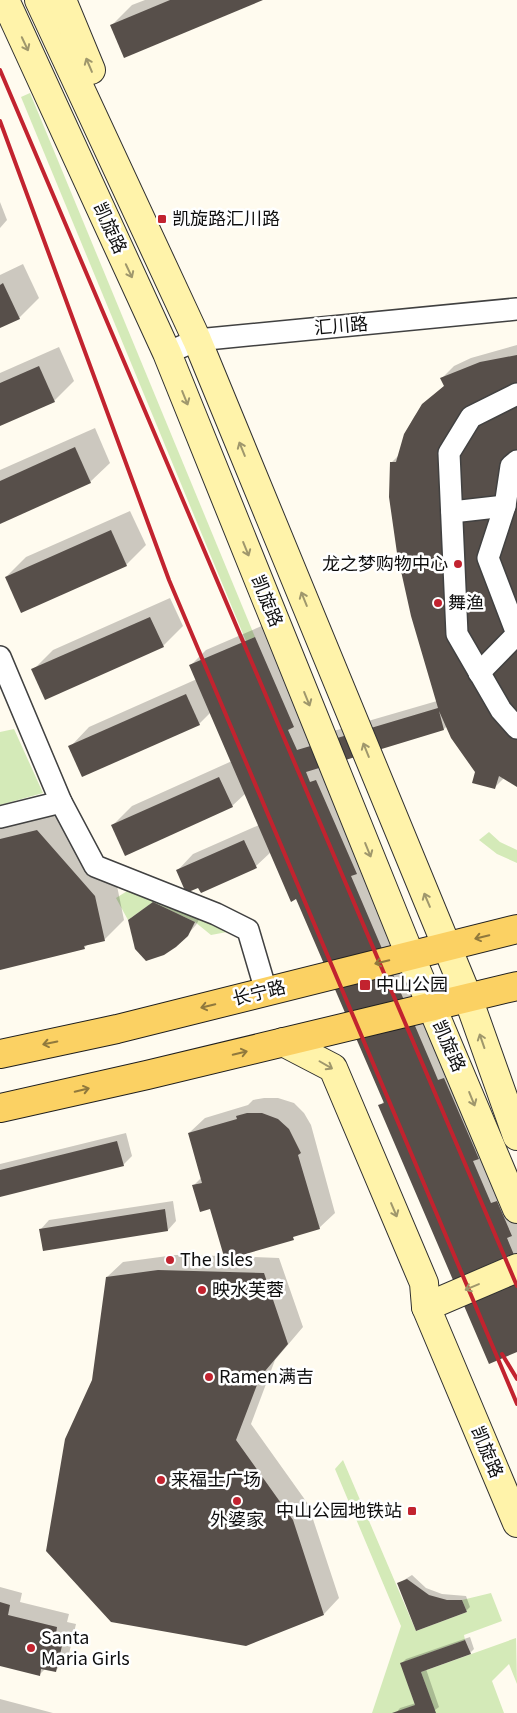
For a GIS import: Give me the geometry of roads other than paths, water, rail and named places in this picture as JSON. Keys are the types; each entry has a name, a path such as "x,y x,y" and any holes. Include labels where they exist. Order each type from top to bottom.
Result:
{"main road":[{"name":"长宁路","path":"0,1054 117,1029 446,945 517,929"},
{"path":"0,1108 517,986"}],"street":[{"name":"凯旋路","path":"5,0 167,353 410,955 517,1208"},
{"name":"凯旋路","path":"39,0 197,340 468,998 517,1136"},
{"name":"凯旋路","path":"62,0 154,220 182,307"},
{"name":"汇川路","path":"167,353 197,340 517,309"},
{"path":"517,394 471,417 449,453 457,634 501,710 517,728"},
{"path":"480,672 517,634 488,558 505,506 511,466 517,461"},
{"path":"452,512 505,506"},
{"path":"0,657 61,802 95,866 207,911 248,930 266,991"},
{"path":"0,817 61,802"},
{"name":"凯旋路","path":"283,1042 333,1068 424,1283 426,1307 517,1523"},
{"path":"426,1307 517,1268"}],"railway":[{"path":"0,70 517,1286"},
{"path":"0,121 169,580 517,1404"},
{"path":"502,1354 517,1379"}],"place":[{"name":"凯旋路汇川路","path":"162,219"},
{"name":"龙之梦购物中心","path":"458,564"},
{"name":"舞渔","path":"438,603"},
{"name":"中山公园","path":"365,985"},
{"name":"The Isles","path":"170,1260"},
{"name":"映水芙蓉","path":"202,1290"},
{"name":"Ramen满吉","path":"209,1377"},
{"name":"来福士广场","path":"161,1480"},
{"name":"外婆家","path":"237,1501"},
{"name":"中山公园地铁站","path":"412,1511"},
{"name":"Santa Maria Girls","path":"31,1648"}]}
